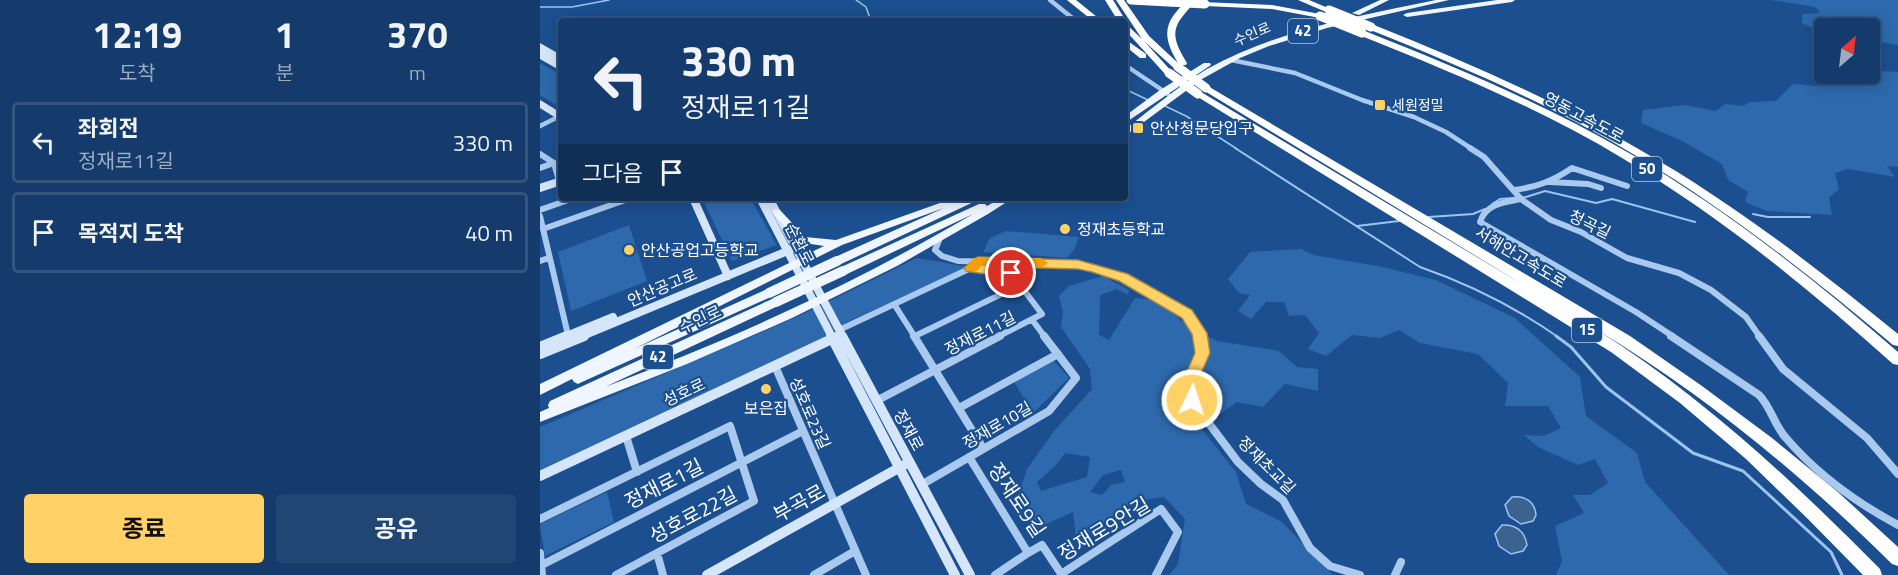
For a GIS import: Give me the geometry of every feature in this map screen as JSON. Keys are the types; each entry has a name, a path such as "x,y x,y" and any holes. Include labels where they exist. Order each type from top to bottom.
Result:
{"highway":[{"path":"1071,0 1094,18"},
{"path":"1109,0 1120,18"},
{"name":"서해안고속도로","path":"1120,0 1146,38 1180,65 1202,91 1432,237 1617,349 1732,438 1812,510 1873,574"},
{"path":"1131,0 1263,6 1320,16"},
{"path":"1180,65 1171,42 1170,29 1178,14 1193,0"},
{"name":"영동고속도로","path":"1281,0 1320,16 1366,26 1514,97 1618,151 1719,216 1772,255 1898,360"},
{"name":"영동고속도로","path":"1302,0 1462,63 1525,92 1641,154 1740,219 1898,341"},
{"path":"1308,0 1329,10"},
{"name":"서해안고속도로","path":"1128,28 1169,74 1399,204 1625,340 1747,425 1833,496 1896,556"},
{"path":"1128,44 1169,74"}],"main road":[{"path":"1356,13 1386,0"},
{"name":"수인로","path":"1128,118 1161,93 1204,66 1245,45 1310,24 1419,0"},
{"name":"수인로","path":"1128,131 1190,83 1231,60 1289,36 1366,26 1446,0"},
{"path":"1366,26 1402,15 1512,0"},
{"path":"540,390 838,243 955,201"},
{"name":"42","path":"773,297 837,261 968,201"},
{"name":"42","path":"773,297 843,271 994,201"},
{"path":"540,417 672,366 819,301 940,238 1003,201"},
{"path":"777,212 802,240 838,243"},
{"name":"수인로","path":"540,396 773,297"},
{"name":"수인로","path":"540,411 773,297"}],"street":[{"path":"1050,0 1072,18"},
{"path":"540,47 558,57"},
{"path":"540,55 558,65"},
{"name":"청곡길","path":"1231,60 1295,73 1362,100 1414,117 1446,132 1484,157 1521,199 1551,220 1581,232 1627,258 1679,273 1728,302 1746,317 1783,369 1866,438 1898,474"},
{"path":"1128,67 1171,98"},
{"path":"540,104 558,115"},
{"path":"540,126 558,118"},
{"path":"540,154 554,163 558,175"},
{"path":"540,168 554,163"},
{"path":"1514,190 1531,189 1550,182 1572,168 1627,186"},
{"path":"540,188 558,182"},
{"path":"1550,182 1565,184 1582,182 1601,188"},
{"path":"1521,199 1501,203 1489,209 1481,217 1480,222 1636,312 1759,395 1767,402 1775,423 1794,448 1867,506 1898,525"},
{"path":"540,210 566,201"},
{"path":"543,230 623,201"},
{"path":"695,201 727,273"},
{"name":"순환로","path":"762,201 819,301"},
{"name":"순환로","path":"770,201 777,212 790,248"},
{"path":"540,216 568,335"},
{"name":"정재초교길","path":"940,238 935,250 942,256 958,261 1078,264 1094,267 1124,278 1187,314 1200,333 1202,353 1188,385 1192,400 1238,462 1261,484 1283,500 1296,518 1310,548 1330,566 1360,575"},
{"name":"안산공고로","path":"540,347 790,248"},
{"path":"540,261 549,258"},
{"path":"837,334 971,268 978,262"},
{"name":"정재로11길","path":"876,401 1042,315 1011,273 971,268"},
{"name":"안산공고로","path":"540,354 727,273"},
{"path":"915,336 1020,285"},
{"name":"정재로","path":"819,301 905,465 921,485 970,575"},
{"path":"894,304 983,448"},
{"name":"정재로10길","path":"921,485 1049,411 1076,378 1033,321"},
{"name":"정재로","path":"837,334 876,401 955,575"},
{"name":"성호로","path":"540,476 775,366 837,334"},
{"path":"959,408 1058,354"},
{"name":"성호로23길","path":"775,366 866,575"},
{"name":"성호로22길","path":"540,519 730,426 754,501 615,575"},
{"name":"정재로1길","path":"540,566 803,431"},
{"path":"626,436 637,472"},
{"name":"정재로9길","path":"969,457 1028,553 1042,545 1062,574"},
{"name":"부곡로","path":"707,575 905,465"},
{"name":"정재로9안길","path":"1062,574 1161,509 1178,532 1156,575"},
{"path":"814,575 855,551"},
{"path":"540,553 542,575"},
{"path":"657,553 663,575"},
{"path":"995,575 1028,553"},
{"path":"1395,575 1401,562"}],"shaded area":[{"path":"1771,0 1898,0 1898,45 1880,42 1880,18 1814,18 1814,28 1802,23 1802,14 1820,13 1815,7"},
{"path":"540,63 558,73 558,106 540,95"},
{"path":"1880,71 1898,72 1898,167 1887,166 1895,177 1849,169 1835,173 1839,189 1829,198 1832,215 1767,211 1745,202 1748,192 1728,180 1722,164 1682,141 1641,123 1643,110 1685,105 1716,111 1725,104 1743,106 1750,102 1776,101 1793,84 1880,84"},
{"path":"703,201 752,201 777,245 732,261"},
{"path":"629,225 647,281 571,311 558,252"},
{"path":"1006,231 1079,237 1074,250 1067,258 983,252 990,238"},
{"path":"1301,249 1313,255 1378,266 1436,280 1515,318 1580,377 1586,416 1637,453 1645,482 1729,575 1556,575 1562,561 1555,526 1584,513 1573,495 1590,495 1608,483 1595,459 1578,465 1538,447 1524,435 1544,436 1561,428 1548,406 1505,406 1508,383 1478,354 1420,343 1399,330 1380,338 1352,335 1326,356 1308,349 1319,333 1305,315 1289,316 1284,302 1266,302 1251,319 1238,311 1250,295 1239,293 1228,279 1250,252"},
{"path":"917,258 968,267 847,322 812,345 540,472 540,427 801,315"},
{"path":"1103,276 1129,290 1128,295 1117,289 1100,295 1099,335 1109,340 1135,298 1157,300 1184,323 1217,341 1279,351 1297,367 1318,369 1318,391 1285,384 1263,407 1237,402 1212,420 1199,399 1181,403 1236,472 1246,504 1282,522 1333,575 1169,575 1178,564 1185,519 1164,497 1132,502 1093,536 1076,537 1073,512 1035,529 1015,504 1027,469 1054,431 1092,389 1090,369 1061,327 1063,312 1059,296 1069,286","holes":["1065,453 1090,457 1087,477 1041,491 1037,482 1055,466","1121,470 1125,482 1111,485 1102,495 1090,492 1103,475"]},
{"path":"1053,360 1069,378 1033,413 1014,382"},
{"path":"607,492 614,522 545,556 540,526 542,523"},
{"path":"1512,497 1521,497 1534,506 1536,515 1533,521 1521,524 1509,516 1505,505"},
{"path":"1502,525 1515,527 1522,532 1527,545 1523,551 1511,554 1499,546 1495,534"}],"waterway":[{"path":"540,7 572,7 609,0"},
{"path":"856,0 866,7 870,18"},
{"path":"1128,90 1148,100"},
{"path":"1165,106 1186,116 1237,149"},
{"path":"1235,148 1420,267 1491,297 1558,337"},
{"path":"1492,204 1500,199 1526,197 1545,191 1596,203 1612,199 1695,222"},
{"path":"1429,217 1473,214 1485,209"},
{"path":"1753,214 1768,217 1810,217"},
{"path":"1357,226 1399,221"},
{"path":"1556,336 1571,347 1606,387 1693,453 1743,471 1831,552 1842,575"}],"slow traffic":[{"path":"972,268 978,262 1041,263"}],"place":[{"name":"세원정밀","path":"1380,105"},
{"name":"안산청문당입구","path":"1138,128"},
{"name":"정재초등학교","path":"1065,229"},
{"name":"안산공업고등학교","path":"629,250"},
{"name":"보은집","path":"766,389"}],"route":[{"path":"1011,273 971,268 978,262 1078,264 1094,267 1124,278 1187,314 1200,333 1202,344 1202,353 1188,385 1192,400"}]}
